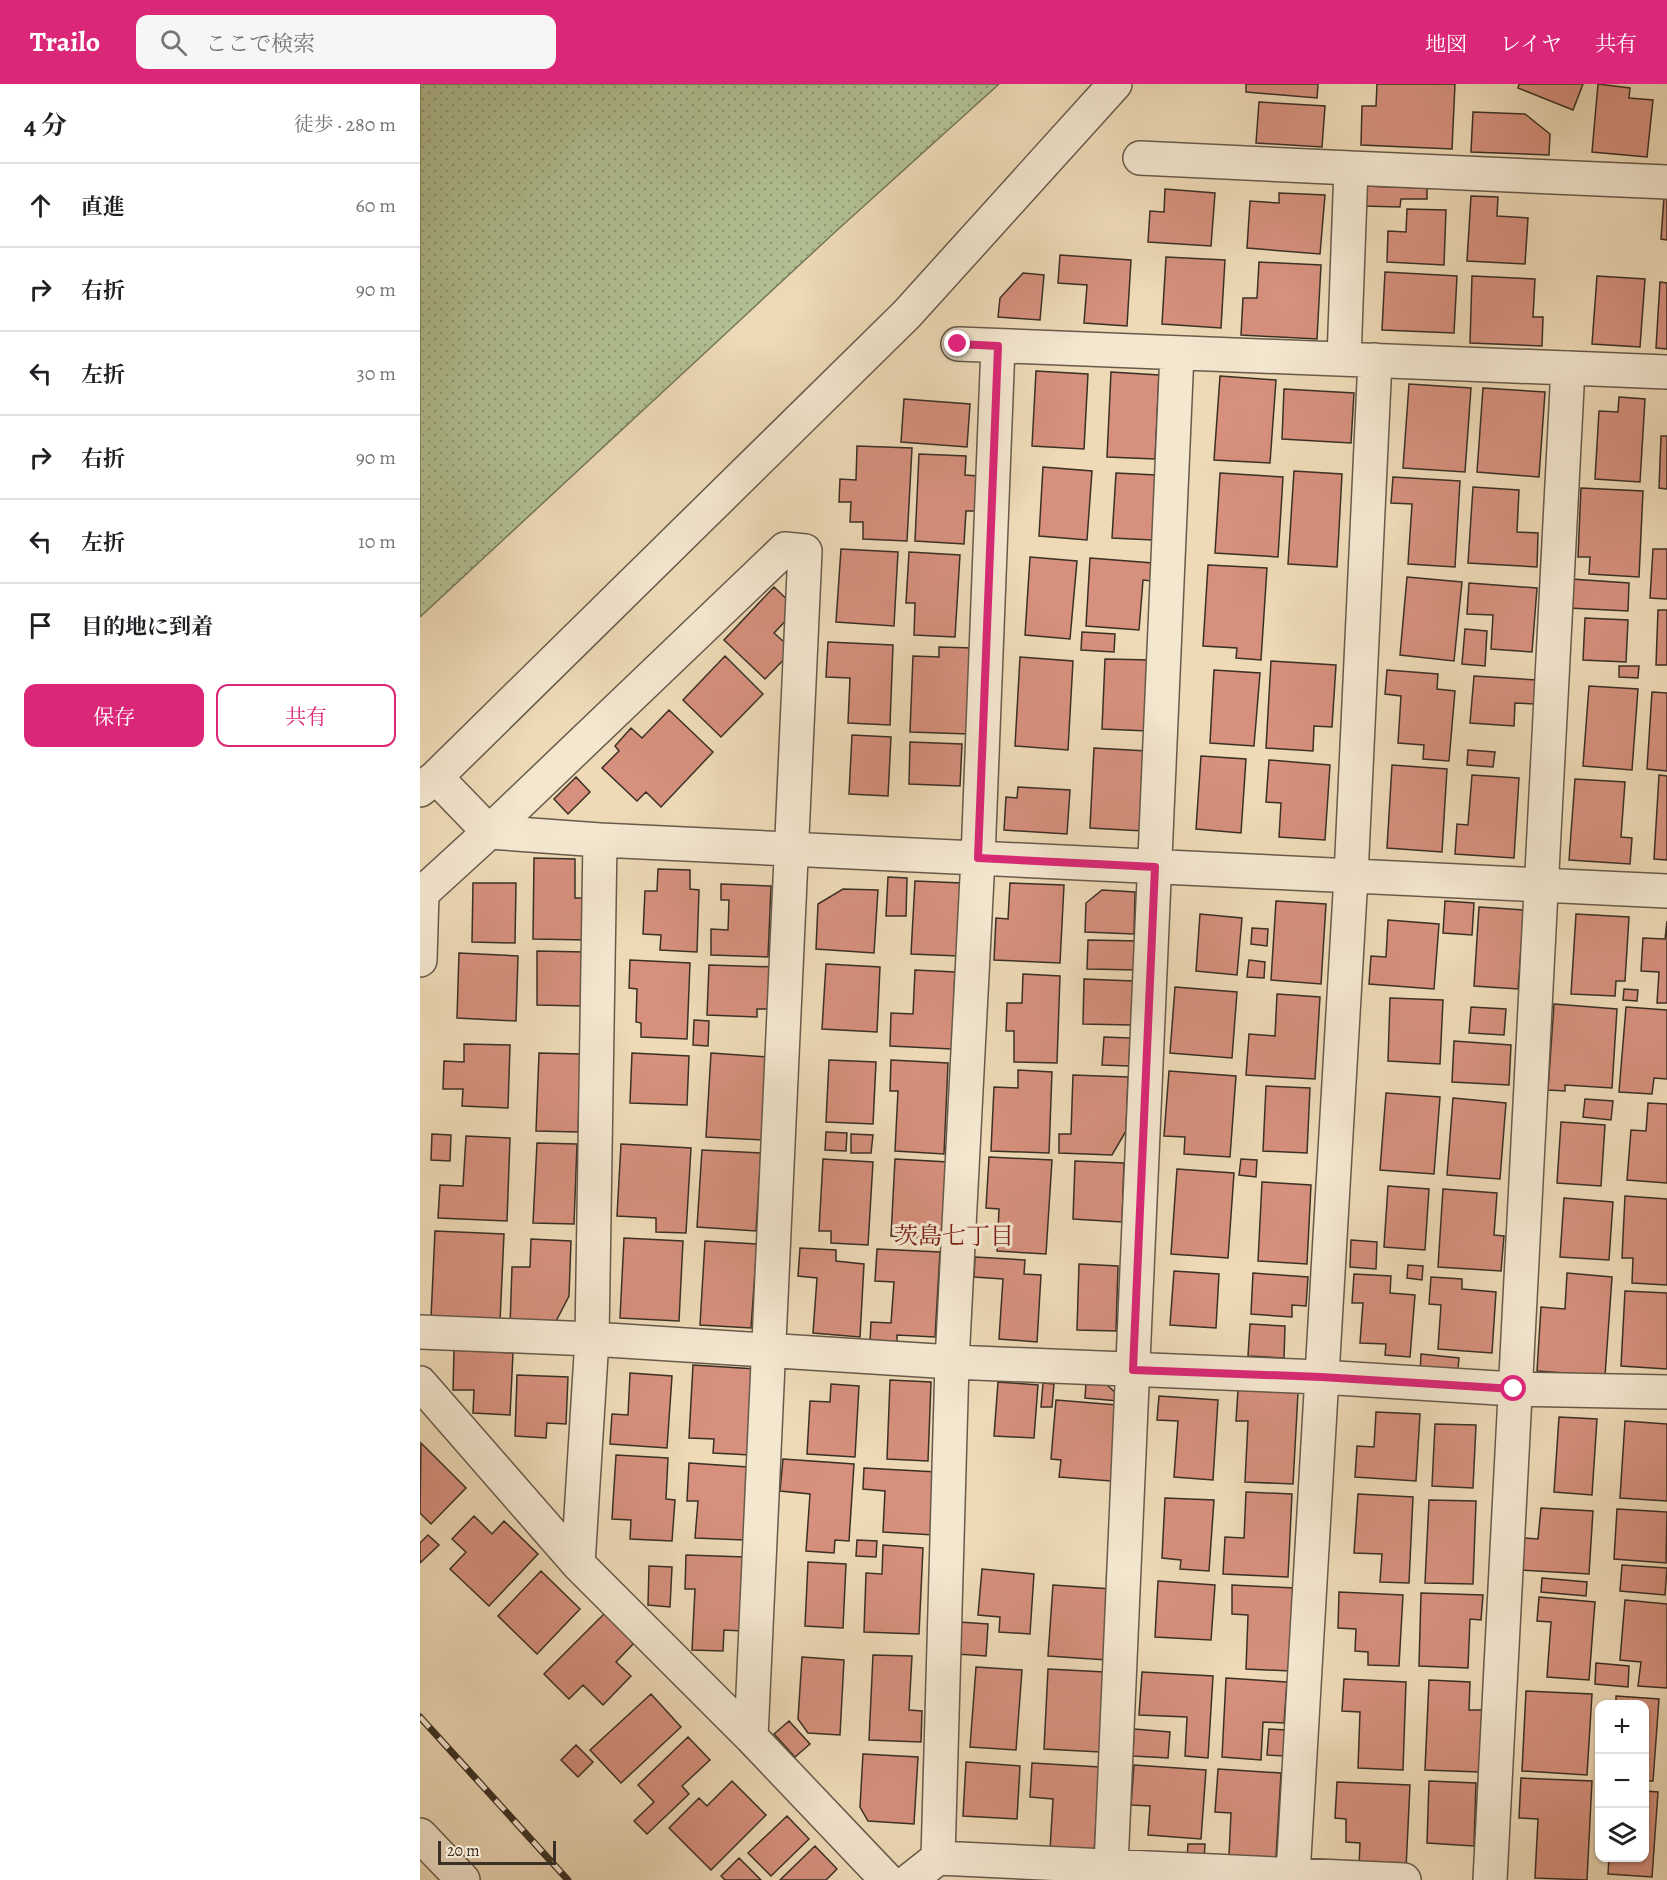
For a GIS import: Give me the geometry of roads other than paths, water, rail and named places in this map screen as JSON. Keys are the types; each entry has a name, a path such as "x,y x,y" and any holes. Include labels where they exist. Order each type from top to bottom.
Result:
{"street":[{"path":"1115,84 907,315 428,784 489,832 600,840 1667,891"},
{"path":"1140,158 1667,182"},
{"path":"1293,1875 1351,876 1360,360 1351,168"},
{"path":"958,344 1667,372"},
{"path":"938,1858 952,1362 978,858 998,346"},
{"path":"1111,1866 1177,353"},
{"path":"1490,1880 1568,368"},
{"path":"420,960 421,894 785,549 805,551 751,1737"},
{"path":"578,1564 592,1339 600,840"},
{"path":"420,1332 592,1339 952,1362 1321,1377 1514,1389 1667,1392"},
{"path":"420,1383 578,1564 751,1737 887,1880"},
{"path":"420,1835 463,1880"},
{"path":"910,1880 938,1858 1404,1880"}],"railway":[{"path":"420,1717 568,1880"}],"district":[{"name":"茨島七丁目","path":"954,1236"}]}
